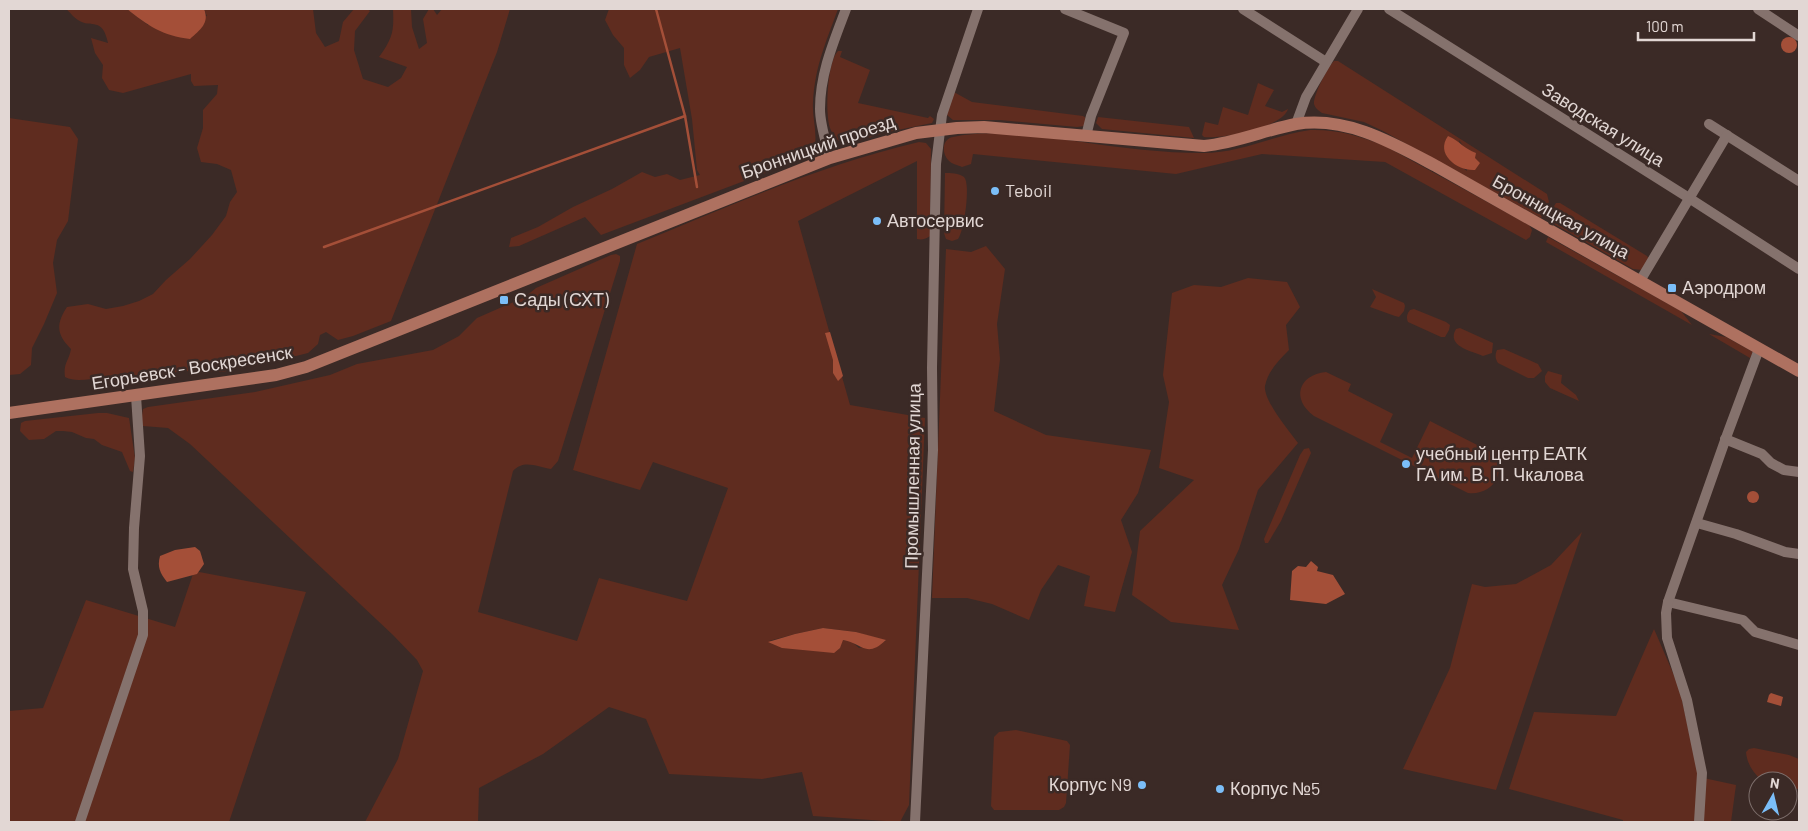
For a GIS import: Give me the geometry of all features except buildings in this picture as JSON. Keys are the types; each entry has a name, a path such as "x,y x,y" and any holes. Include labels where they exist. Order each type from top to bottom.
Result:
{"main road":[{"name":"Бронницкая улица","path":"1296,124 1312,123 1342,126 1362,130 1380,137 1476,188 1799,370"},
{"name":"Бронницкий проезд","path":"515,284 740,192 830,158 916,133 957,128 1002,128 1204,146 1234,142 1296,124"},
{"name":"Егорьевск - Воскресенск","path":"9,413 276,375 306,367 515,284"}],"street":[{"path":"830,158 820,110 821,93 828,58 846,9"},
{"name":"Промышленная улица","path":"915,822 933,450 932,368 935,175 940,130 947,98 978,9"},
{"path":"1065,9 1124,33 1091,116 1086,136"},
{"path":"1243,9 1326,62"},
{"path":"1296,124 1306,97 1358,9"},
{"name":"Заводская улица","path":"1389,9 1689,198 1799,270"},
{"path":"1758,9 1799,36"},
{"path":"1709,124 1799,181"},
{"path":"1640,281 1726,136"},
{"path":"1699,822 1702,773 1687,700 1667,638 1666,613 1668,602 1725,439 1759,349"},
{"path":"80,822 143,635 143,611 133,569 134,528 140,456 136,396"},
{"path":"1725,439 1762,454 1771,463 1784,470 1799,472"},
{"path":"1697,523 1736,534 1786,552 1799,554"},
{"path":"1668,602 1743,620 1755,632 1799,645"}],"shaded area":[{"path":"66,9 127,9 148,25 207,16 204,9 313,9 316,33 325,47 339,41 343,22 354,9 367,9 370,11 355,31 354,50 363,79 388,87 401,78 407,67 379,57 392,34 393,9 411,9 412,27 419,49 427,43 423,19 429,9 433,9 437,15 442,9 510,9 497,52 391,321 338,340 326,332 320,335 318,344 308,353 223,372 182,371 117,385 110,378 76,380 65,377 65,365 71,349 60,334 59,324 67,307 88,304 106,309 139,301 153,294 212,235 226,216 230,202 237,192 231,170 217,164 201,162 197,148 203,128 203,110 217,94 218,85 194,86 191,81 191,74 123,93 109,90 102,78 103,65 95,53 91,38 108,43 103,29 100,26 78,20"},
{"path":"127,9 204,9 206,18 203,26 190,39 180,38 156,29"},
{"path":"609,9 838,9 816,77 813,102 815,145 813,151 803,159 601,235 585,217 519,246 509,247 511,238 538,227 642,172 655,177 667,174 680,180 700,175 697,170 692,119 680,48 649,57 640,70 630,78 624,65 624,48 613,35 605,20"},
{"path":"1789,37 1795,39 1797,45 1795,51 1789,53 1783,51 1781,45 1783,39"},
{"path":"838,51 842,51 840,57 870,70 858,103 928,118 930,116 934,119 932,123 888,132 851,143 839,141 833,135 830,128 827,100 831,66"},
{"path":"1334,61 1338,61 1547,194 1549,202 1541,218 1383,131 1364,122 1322,113 1318,110 1315,107 1314,100 1321,81","holes":["1459,140 1466,150 1467,171 1463,168"]},
{"path":"1258,83 1274,90 1265,106 1282,112 1288,109 1283,116 1264,127 1250,131 1213,137 1204,137 1202,135 1205,122 1218,125 1223,107 1248,115"},
{"path":"952,91 972,102 1083,116 1086,118 1084,126 1077,127 1000,120 953,120 947,115"},
{"path":"1098,117 1189,127 1194,138 1102,129 1096,123"},
{"path":"9,118 70,127 78,139 68,221 57,240 53,263 57,293 32,348 31,365 20,374 9,375"},
{"path":"1310,130 1348,134 1385,146 1529,225 1532,230 1530,237 1526,240 1385,162 1262,154 1176,174 973,154 971,164 962,167 949,161 944,150 945,143 949,138 968,134 1001,133 1142,150 1203,153 1244,147"},
{"path":"1448,136 1476,153 1475,158 1480,163 1475,170 1461,168 1446,155 1444,149"},
{"path":"919,142 926,143 931,149 930,236 924,239 917,239 917,161 798,221 850,405 925,418 909,805 900,822 813,816 802,772 762,779 669,774 646,719 609,707 543,754 479,788 478,822 365,822 398,759 423,671 417,660 393,635 190,444 168,428 143,426 141,422 143,409 255,392 330,375 357,364 433,350 459,336 477,318 525,297 536,288 611,255 616,254 620,256 558,461 551,469 522,465 513,471 478,612 577,641 599,578 687,601 728,488 653,462 640,490 573,470 637,244 776,187 883,151","holes":["823,628 856,632 886,641 859,648 852,642 843,640 769,641"]},
{"path":"945,173 964,177 967,189 966,208 960,234 958,239 952,241 946,239 944,233"},
{"path":"1556,203 1560,203 1647,256 1649,259 1642,270 1633,269 1554,224 1549,214"},
{"path":"1548,237 1681,311 1692,325 1546,242"},
{"path":"986,246 1005,269 997,324 1000,359 994,411 1046,435 1151,450 1138,493 1121,520 1132,552 1115,612 1084,606 1090,576 1058,565 1041,590 1029,620 992,604 967,598 932,598 946,249 971,252"},
{"path":"1248,278 1287,282 1300,307 1286,325 1289,350 1271,371 1265,386 1265,392 1272,407 1298,443 1258,490 1239,549 1222,585 1239,630 1171,622 1132,595 1140,531 1194,480 1159,468 1169,402 1163,375 1172,293 1194,285 1221,287"},
{"path":"1372,289 1404,303 1404,311 1399,317 1370,307 1376,297"},
{"path":"1414,309 1450,325 1445,337 1441,337 1408,322 1408,313"},
{"path":"1460,328 1493,343 1492,353 1483,356 1457,344 1454,340 1454,335 1456,329"},
{"path":"830,332 843,376 838,381 833,373 833,360 825,333"},
{"path":"1709,334 1726,337 1753,352 1750,358"},
{"path":"1504,349 1538,364 1542,371 1534,378 1528,378 1498,363 1496,360 1497,350"},
{"path":"1548,371 1562,375 1561,383 1576,395 1579,401 1550,388 1545,382 1545,376"},
{"path":"1326,372 1351,384 1348,391 1393,414 1380,442 1412,458 1430,421 1489,451 1495,458 1498,466 1496,480 1492,486 1485,490 1477,493 1468,493 1314,416 1302,402 1301,389 1309,378"},
{"path":"98,413 129,418 135,458 133,472 130,471 122,452 102,445 94,439 72,432 56,431 44,439 29,440 20,431 21,423 25,421"},
{"path":"1309,448 1311,453 1281,521 1268,543 1265,543 1264,539 1300,455 1304,449"},
{"path":"1751,491 1755,491 1759,497 1755,503 1751,503 1747,499 1747,495"},
{"path":"1582,532 1496,790 1403,769 1450,668 1472,584 1485,587 1516,584 1551,565"},
{"path":"195,547 200,551 204,564 197,574 167,582 160,570 160,556 175,550"},
{"path":"1311,561 1318,567 1317,571 1333,575 1345,594 1326,604 1290,600 1292,571 1298,566 1306,567"},
{"path":"194,571 306,592 229,822 9,822 9,711 43,708 86,600 175,627"},
{"path":"823,628 856,632 886,640 879,646 869,649 843,640 840,648 834,653 782,648 768,642"},
{"path":"1654,629 1679,687 1699,777 1736,785 1731,822 1623,822 1623,820 1509,789 1534,712 1616,716"},
{"path":"1771,693 1783,697 1781,706 1767,702"},
{"path":"1016,730 1067,741 1070,745 1066,803 1059,810 994,810 991,806 994,737 999,732"},
{"path":"1754,748 1789,755 1799,759 1799,789 1798,771 1753,771 1746,752"}],"waterway":[{"path":"656,9 685,116 697,187"},
{"path":"324,247 685,116"}],"place":[{"name":"Teboil","path":"995,191"},
{"name":"Автосервис","path":"877,221"},
{"name":"Аэродром","path":"1672,288"},
{"name":"Сады (СХТ)","path":"504,300"},
{"name":"учебный центр ЕАТК ГА им. В. П. Чкалова","path":"1406,464"},
{"name":"Корпус N9","path":"1142,785"},
{"name":"Корпус №5","path":"1220,789"}]}
